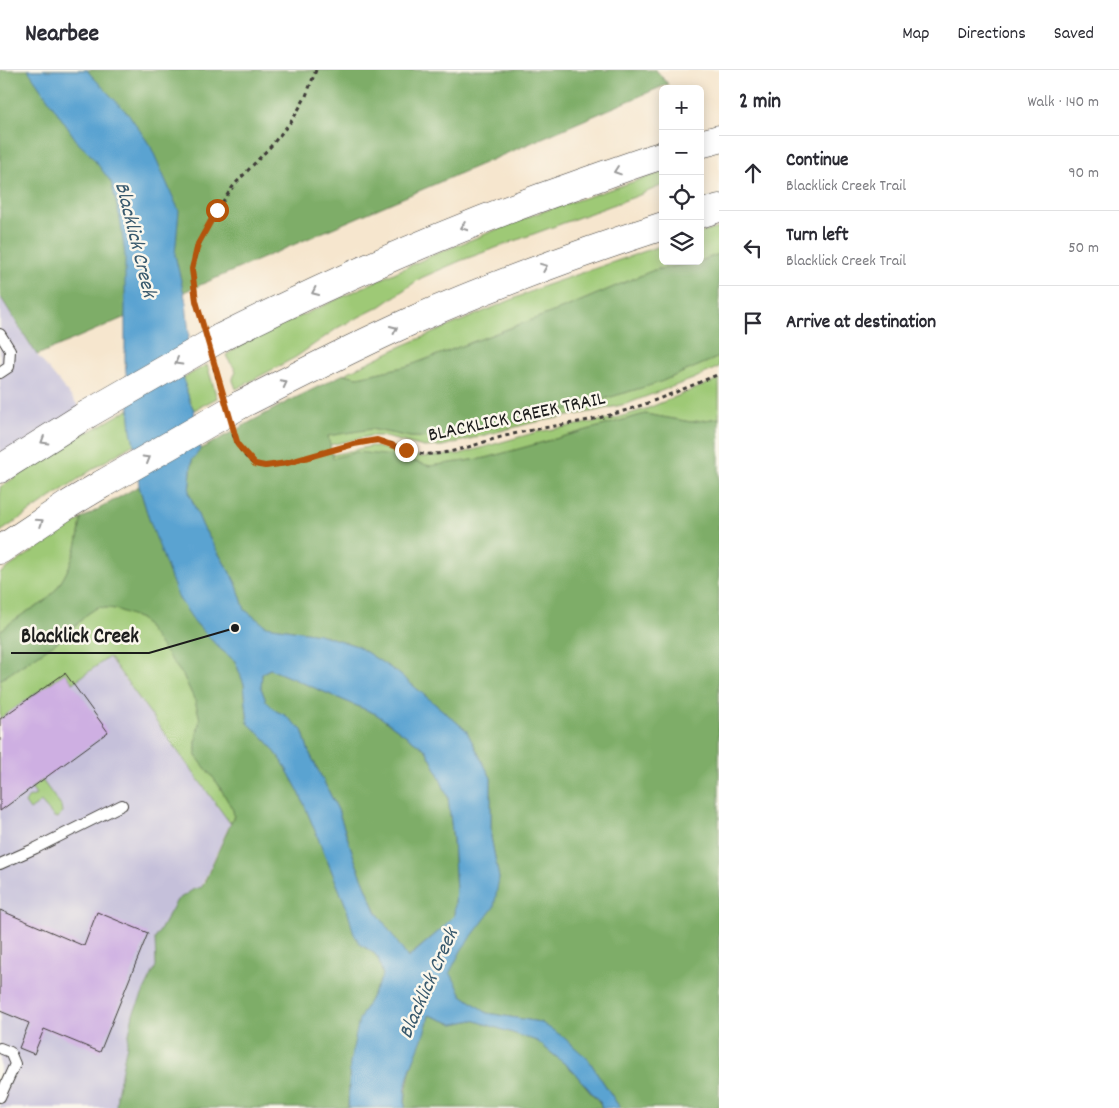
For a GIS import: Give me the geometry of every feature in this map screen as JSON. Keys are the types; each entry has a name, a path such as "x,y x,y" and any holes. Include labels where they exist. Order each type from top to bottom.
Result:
{"main road":[{"path":"704,143 719,139"},
{"path":"0,470 212,334 431,240 540,197 659,156"},
{"path":"704,213 719,208"},
{"path":"0,550 231,400 418,318 578,254 659,227"}],"lane":[{"path":"0,334 10,350 10,367 0,373"},
{"path":"0,864 122,805"},
{"path":"0,1048 10,1052 14,1064 0,1097"}],"path":[{"path":"212,334 196,301 192,269 198,244 234,185 271,146 293,119 306,96 316,70"},
{"path":"214,366 231,400"},
{"name":"BLACKLICK CREEK TRAIL","path":"233,432 238,445 248,457 255,464 265,466 287,463 354,444 377,440 430,455 472,446 508,435 596,418 660,399 719,374"}],"shaded area":[{"path":"0,296 37,355 86,415 0,473"},
{"path":"33,554 230,823 201,887 194,889 177,900 155,939 156,966 133,1014 117,1094 116,1108 0,1108 0,573"}],"green space":[{"path":"0,70 656,70 668,84 659,85 659,88 37,355 0,296"},
{"path":"659,173 659,187 460,261 421,278 381,306 339,327 296,357 236,389 233,377 236,372 226,355 251,339 433,255 538,213"},
{"path":"719,228 719,254 704,260 704,232"},
{"path":"659,246 659,265 680,265 654,270 569,306 408,366 358,377 344,374 402,346 544,286"},
{"path":"719,254 719,357 658,383 577,407 446,438 410,437 371,429 328,436 333,458 356,452 394,456 430,466 486,458 645,414 691,422 719,418 719,1108 620,1108 588,1059 540,1022 487,1013 462,995 449,972 499,878 491,837 491,778 466,730 398,673 357,646 319,634 266,626 245,610 236,583 203,527 189,493 192,460 201,449 285,403 344,374 358,377 408,366 569,306 654,270 686,265 704,265 704,260"},
{"path":"719,357 719,367 693,379 626,404 531,423 443,446 424,447 381,436 370,436 330,445 328,435 371,429 410,437 446,438 577,407 658,383"},
{"path":"207,365 217,398 194,410 183,378"},
{"path":"719,379 719,418 691,422 645,414 486,458 430,466 394,456 333,458 332,455 372,446 423,457 460,454 537,432 616,418 646,409"},
{"path":"129,409 134,444 99,465 0,532 0,487 82,434 89,432"},
{"path":"139,486 149,519 194,621 218,647 235,661 244,684 248,723 266,740 282,761 299,792 346,906 355,934 360,944 378,958 383,975 369,1001 350,1062 348,1108 116,1108 117,1094 133,1014 156,966 155,939 177,900 194,889 202,887 234,816 233,810 218,784 196,756 196,739 200,719 195,701 184,677 141,619 116,609 98,607 86,615 66,636 0,680 0,631 43,603 60,584 74,553 81,519"},
{"path":"81,519 74,553 60,584 43,603 0,631 0,573"},
{"path":"98,607 116,609 141,619 184,677 195,701 200,719 196,739 196,756 218,784 233,810 234,816 230,823 109,657 73,683 65,673 0,719 0,680 66,636 86,615"},
{"path":"270,669 376,714 426,750 435,767 448,797 456,891 454,916 407,958 376,911 356,863 338,810 309,752 302,730 285,715 276,711 266,701 261,688 262,673"},
{"path":"42,780 61,806 62,812 58,818 54,817 41,802 30,810 25,803 28,798 36,795 31,788"},
{"path":"429,1015 454,1024 473,1020 537,1041 571,1069 600,1103 602,1108 405,1108 410,1071"}],"water":[{"path":"28,70 87,70 130,116 151,147 179,211 175,255 186,302 189,335 184,357 183,378 194,410 201,449 192,460 189,493 203,527 236,583 245,610 266,626 319,634 357,646 398,673 466,730 491,778 491,837 499,878 494,907 462,949 450,972 462,995 487,1013 540,1022 562,1036 588,1059 620,1108 602,1108 600,1102 571,1069 537,1041 473,1020 454,1024 429,1015 407,1080 405,1108 348,1108 350,1062 359,1020 383,975 378,958 360,944 354,934 346,906 299,792 282,761 266,740 248,723 244,684 235,661 218,647 194,621 178,597 149,519 139,486 131,431 125,361 125,255 120,218 111,182 89,153 79,144","holes":["270,669 376,714 426,750 448,797 456,891 454,916 408,958 376,911 356,863 338,810 309,752 302,730 285,715 276,711 266,701 261,688 262,673"]}],"building":[{"path":"65,673 108,732 0,811 0,719"},
{"path":"0,910 84,946 97,912 148,933 100,1052 44,1029 34,1054 19,1048 29,1023 0,1011"}],"place":[{"name":"Blacklick Creek","path":"235,628"}],"route":[{"path":"217,210 198,244 192,269 196,301 238,445 255,464 265,466 287,463 354,444 377,440 406,450"}]}
